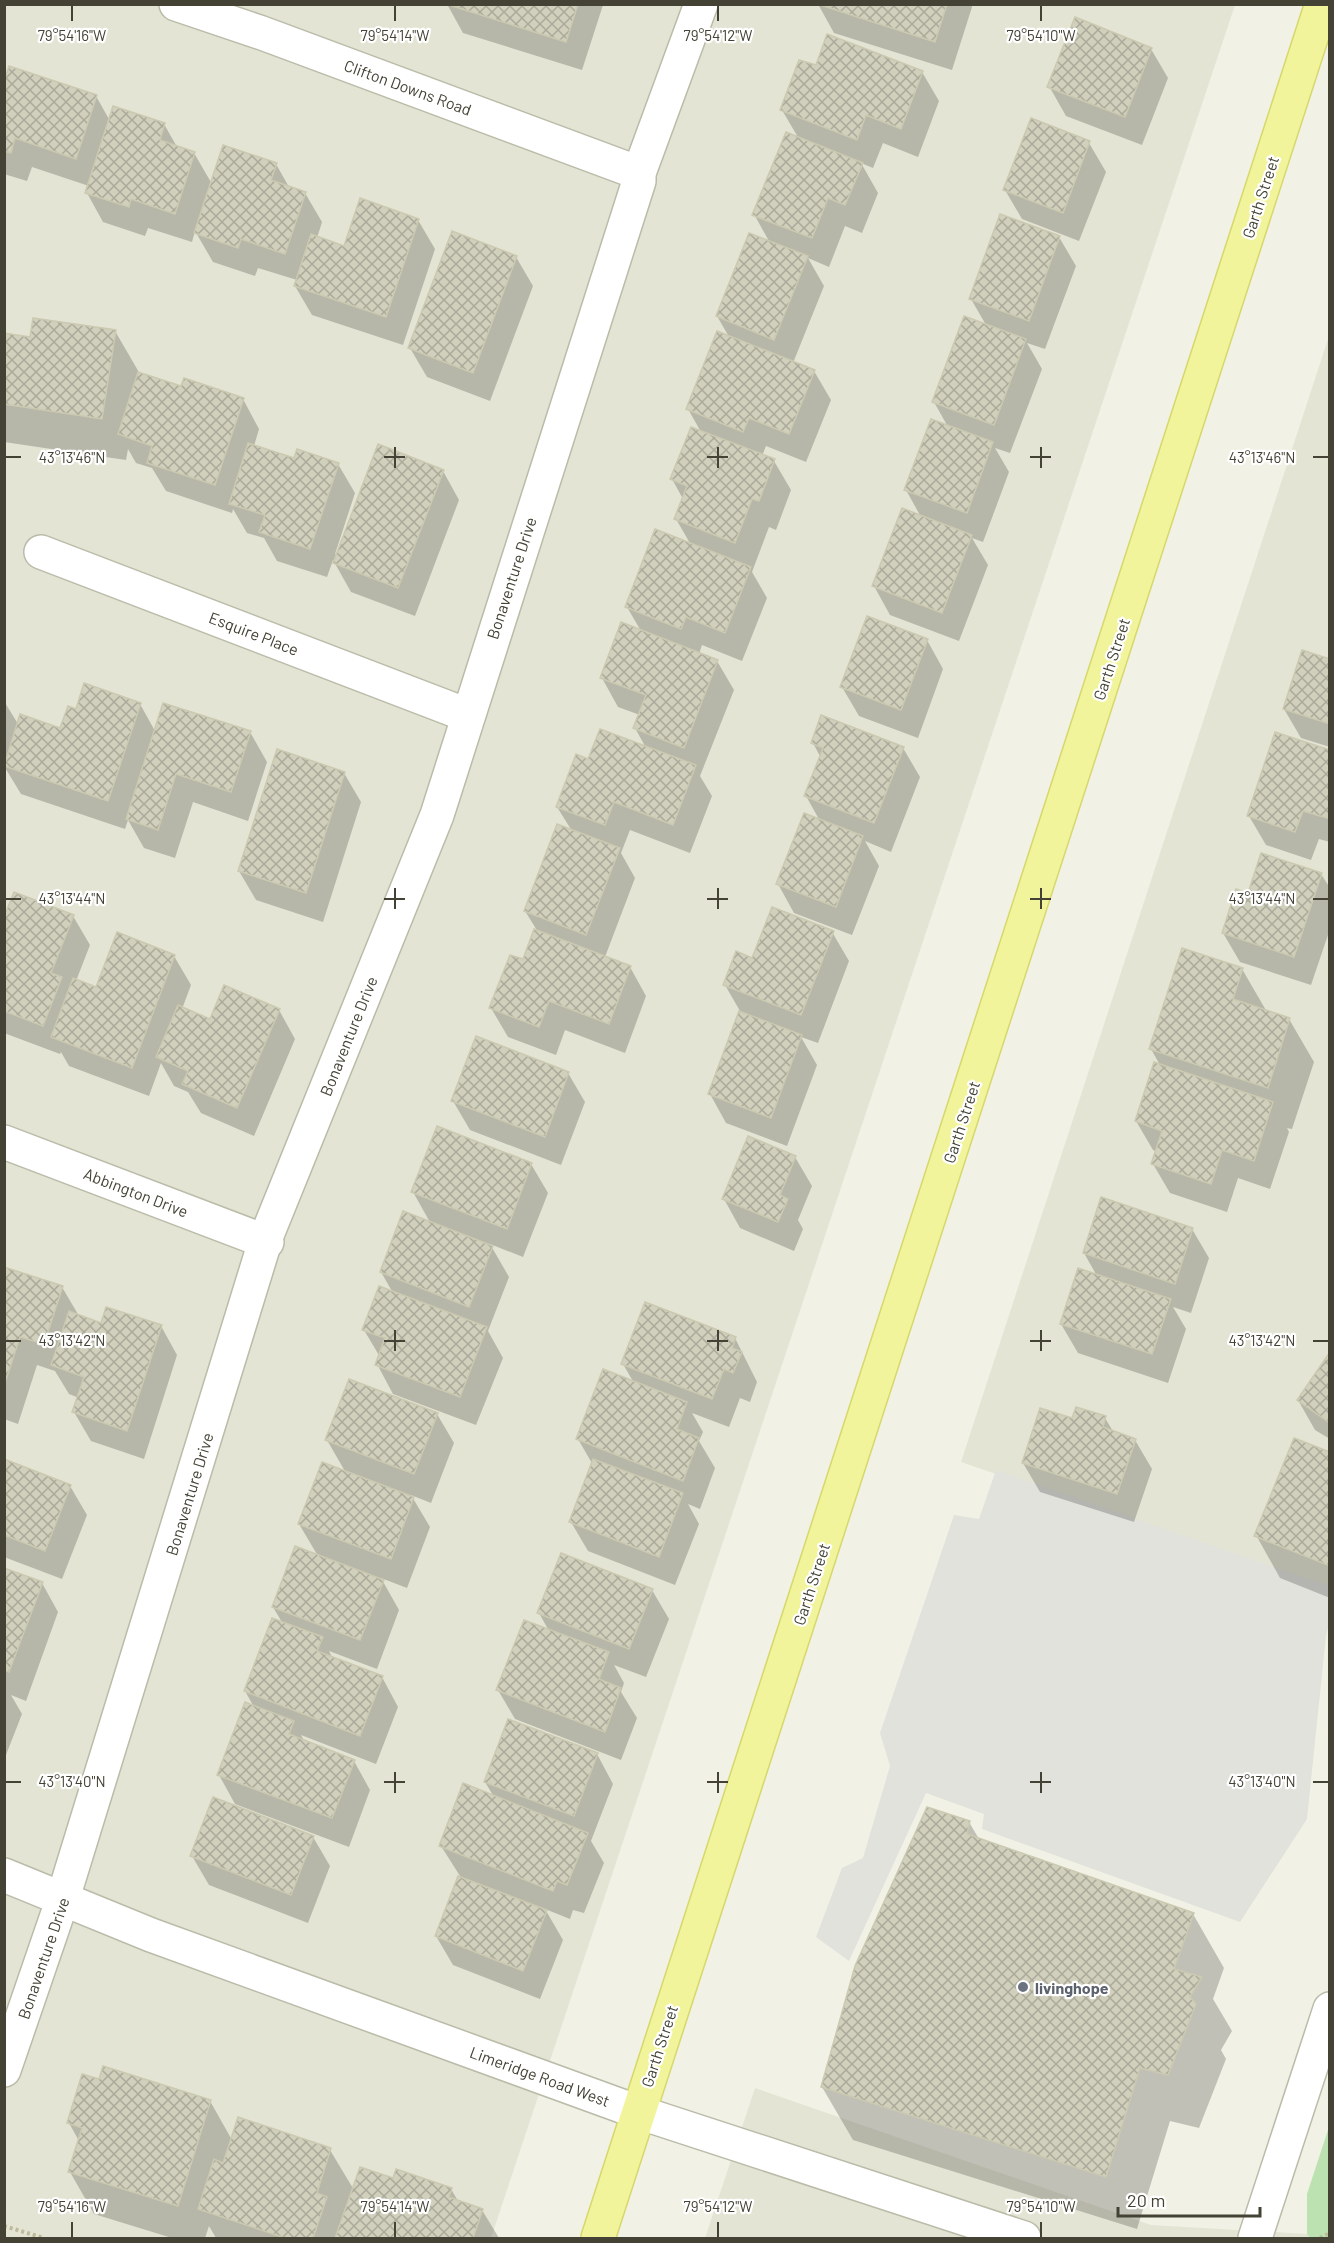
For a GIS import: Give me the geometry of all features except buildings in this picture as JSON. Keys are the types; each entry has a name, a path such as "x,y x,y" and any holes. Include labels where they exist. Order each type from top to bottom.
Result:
{"main road":[{"name":"Garth Street","path":"598,2238 839,1500 1321,5"}],"street":[{"name":"Clifton Downs Road","path":"176,4 262,33 639,173"},
{"name":"Bonaventure Drive","path":"4,2070 63,1898 267,1242 267,1235 437,815 635,193 639,173 701,4"},
{"name":"Esquire Place","path":"41,552 467,715"},
{"name":"Abbington Drive","path":"4,1142 267,1242"},
{"name":"Limeridge Road West","path":"4,1875 151,1935 638,2112 1024,2238"},
{"path":"1256,2238 1329,2008"}],"path":[{"path":"4,2226 44,2238"},
{"path":"1320,2238 1329,2233"}],"shaded area":[{"path":"5,5 1235,5 491,2238 5,2238"},
{"path":"1329,336 1329,1588 961,1462"},
{"path":"996,1470 1329,1586 1329,1624 1307,1819 1240,1922 982,1829 984,1814 926,1793 849,1961 816,1937 842,1868 863,1858 890,1766 880,1733 954,1515 979,1519"},
{"path":"755,2088 1151,2225 1307,2234 1310,2238 705,2238"}],"green space":[{"path":"1329,2127 1329,2238 1310,2238 1307,2234 1307,2194"}],"place":[{"name":"livinghope","path":"1023,1987"}]}
